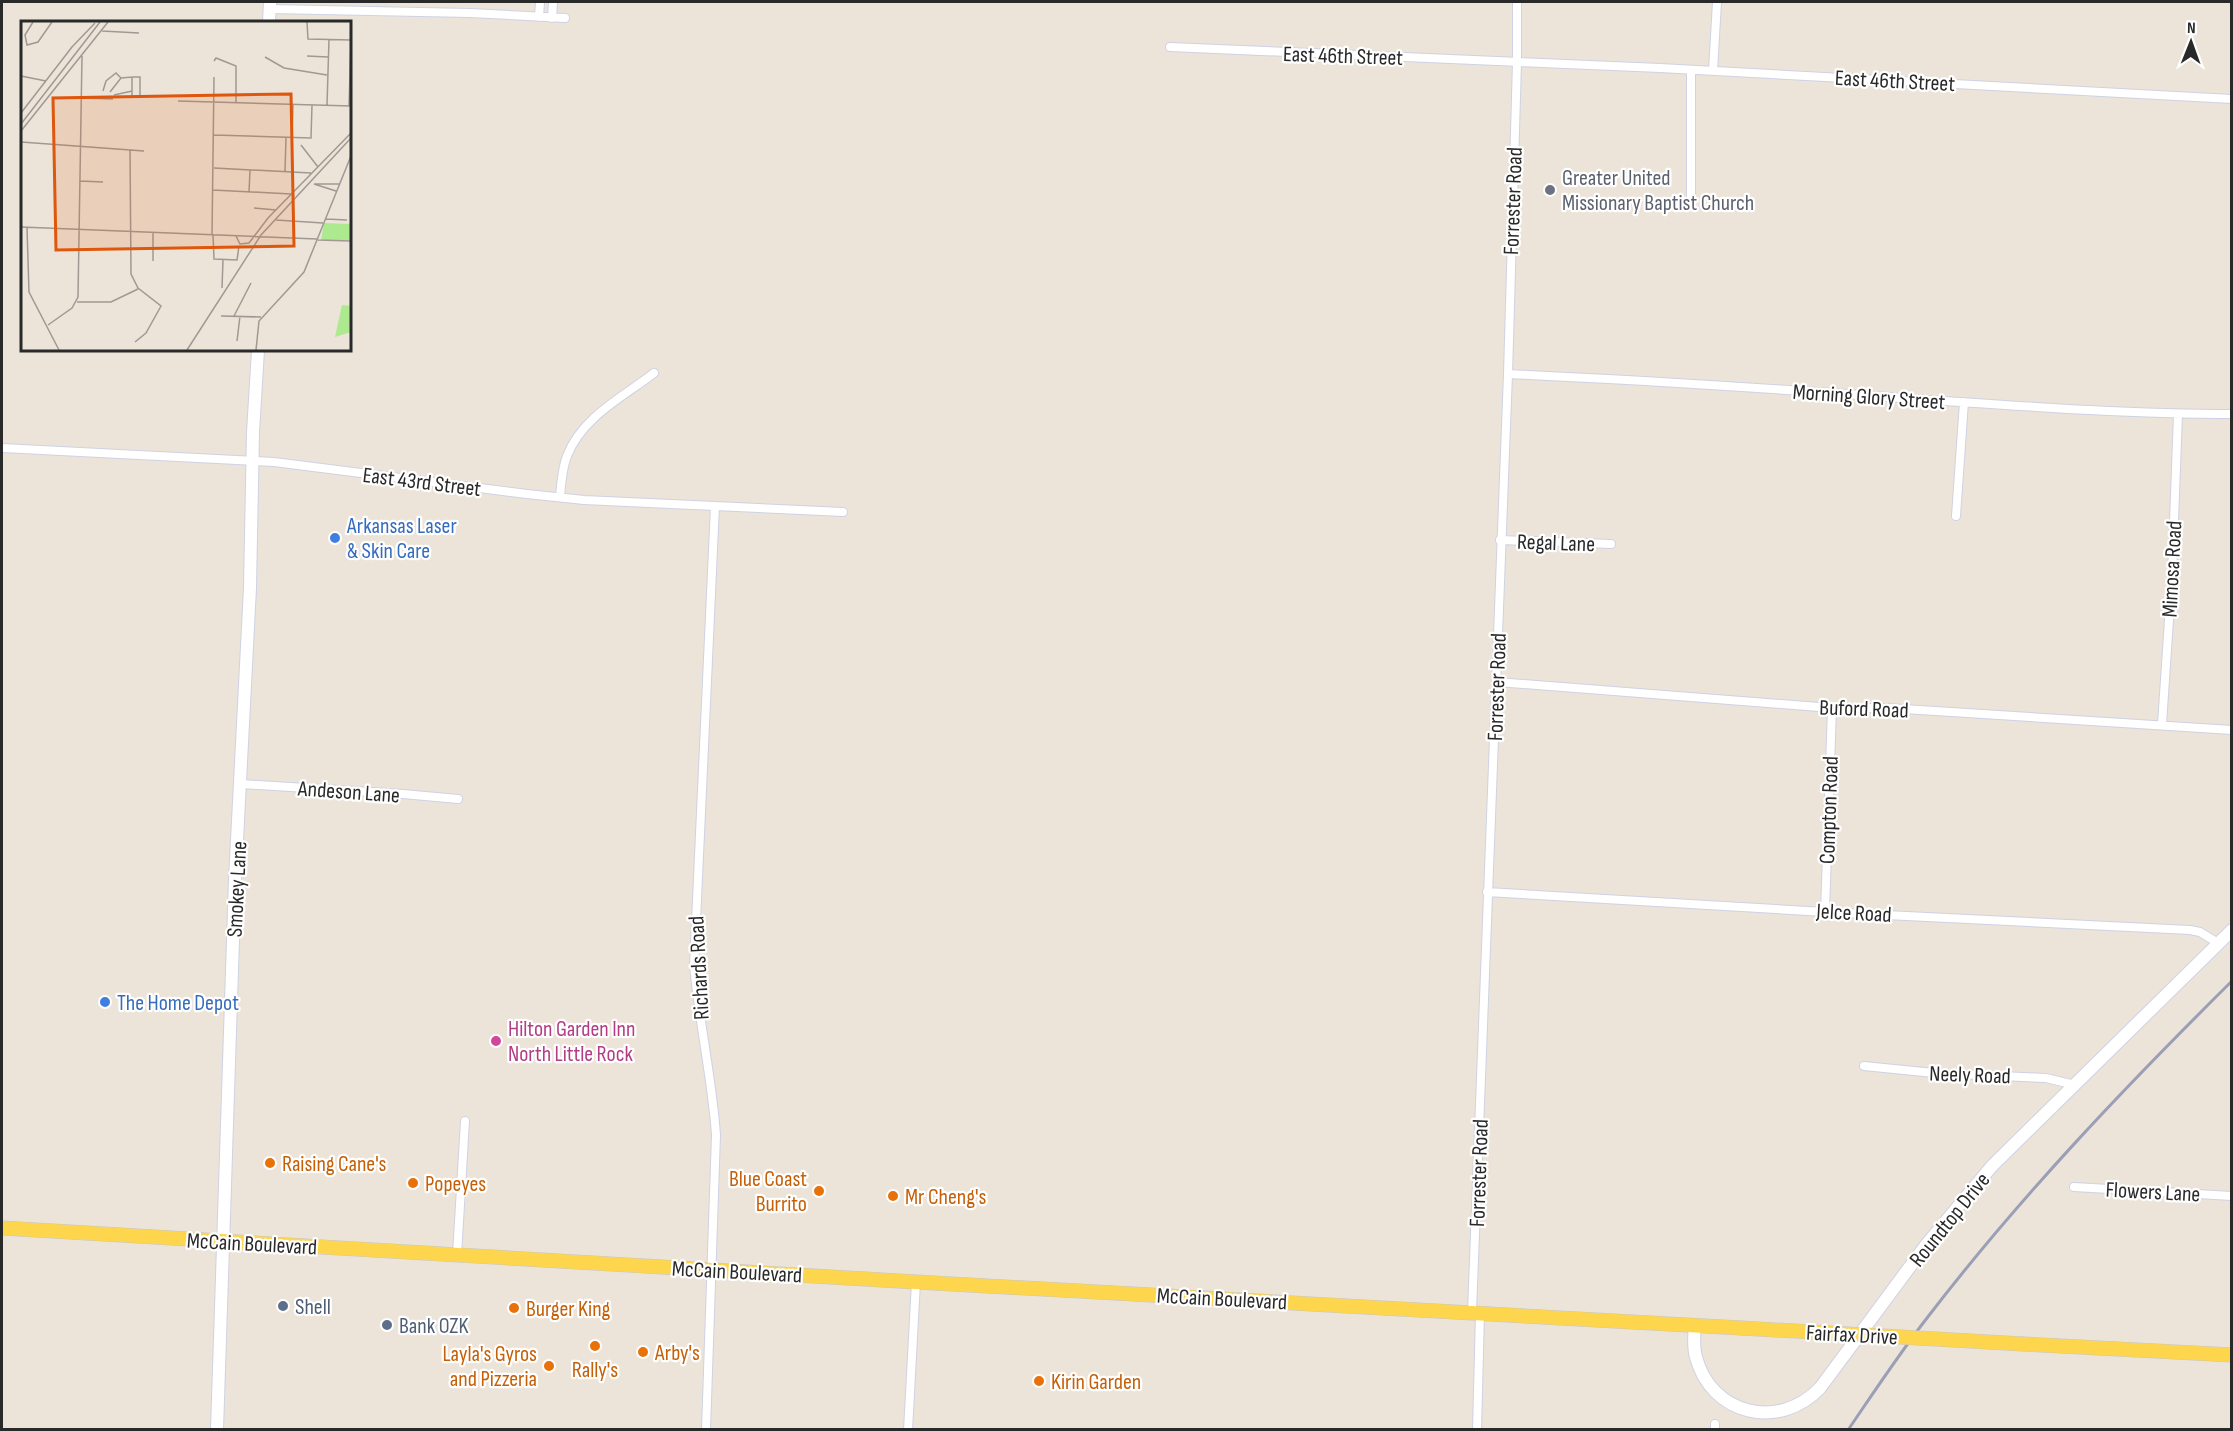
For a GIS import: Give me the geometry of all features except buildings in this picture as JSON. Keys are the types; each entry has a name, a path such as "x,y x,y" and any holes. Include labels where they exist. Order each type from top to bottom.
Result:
{"main road":[{"name":"McCain Boulevard","path":"2,1228 916,1282 1476,1312"},
{"name":"Fairfax Drive","path":"1476,1312 2232,1355"}],"street":[{"path":"539,17 540,2"},
{"path":"552,18 553,2"},
{"name":"Forrester Road","path":"1477,1430 1476,1312 1500,540 1508,374 1517,2"},
{"path":"1713,71 1717,2"},
{"path":"270,21 270,5 565,18"},
{"name":"East 46th Street","path":"1170,47 1713,71 2232,99"},
{"path":"1691,70 1691,204"},
{"name":"Smokey Lane","path":"217,1430 235,879 241,784 258,351"},
{"path":"560,497 565,462 574,440 597,414 654,373"},
{"name":"Morning Glory Street","path":"1508,374 2178,414 2232,414"},
{"path":"1956,516 1964,402"},
{"name":"Mimosa Road","path":"2162,724 2172,575 2178,414"},
{"name":"East 43rd Street","path":"2,448 253,460 560,497 843,512"},
{"name":"Richards Road","path":"706,1430 716,1135 714,1100 698,1010 694,965 715,506"},
{"name":"Regal Lane","path":"1500,540 1611,544"},
{"name":"Buford Road","path":"1497,682 1832,708 1900,709 2232,730"},
{"name":"Compton Road","path":"1825,912 1832,708"},
{"name":"Andeson Lane","path":"241,784 458,799"},
{"name":"Jelce Road","path":"1488,892 2190,930 2218,944"},
{"name":"Roundtop Drive","path":"1695,1324 1694,1350 1699,1367 1712,1388 1728,1402 1747,1411 1771,1413 1787,1410 1808,1399 1823,1384 1926,1245 1992,1166 2232,930"},
{"name":"Neely Road","path":"1864,1066 1934,1073 2046,1078 2075,1084"},
{"path":"457,1255 465,1121"},
{"name":"Flowers Lane","path":"2074,1187 2232,1196"},
{"path":"908,1430 916,1282"}],"railway":[{"path":"1848,1430 1917,1332 1998,1230 2112,1103 2232,981"}],"place":[{"name":"Greater United Missionary Baptist Church","path":"1550,190"},
{"name":"Arkansas Laser & Skin Care","path":"335,538"},
{"name":"The Home Depot","path":"105,1002"},
{"name":"Hilton Garden Inn North Little Rock","path":"496,1041"},
{"name":"Raising Cane's","path":"270,1163"},
{"name":"Popeyes","path":"413,1183"},
{"name":"Blue Coast Burrito","path":"819,1191"},
{"name":"Mr Cheng's","path":"893,1196"},
{"name":"Shell","path":"283,1306"},
{"name":"Burger King","path":"514,1308"},
{"name":"Bank OZK","path":"387,1325"},
{"name":"Rally's","path":"595,1346"},
{"name":"Arby's","path":"643,1352"},
{"name":"Layla's Gyros and Pizzeria","path":"549,1366"},
{"name":"Kirin Garden","path":"1039,1381"}]}
